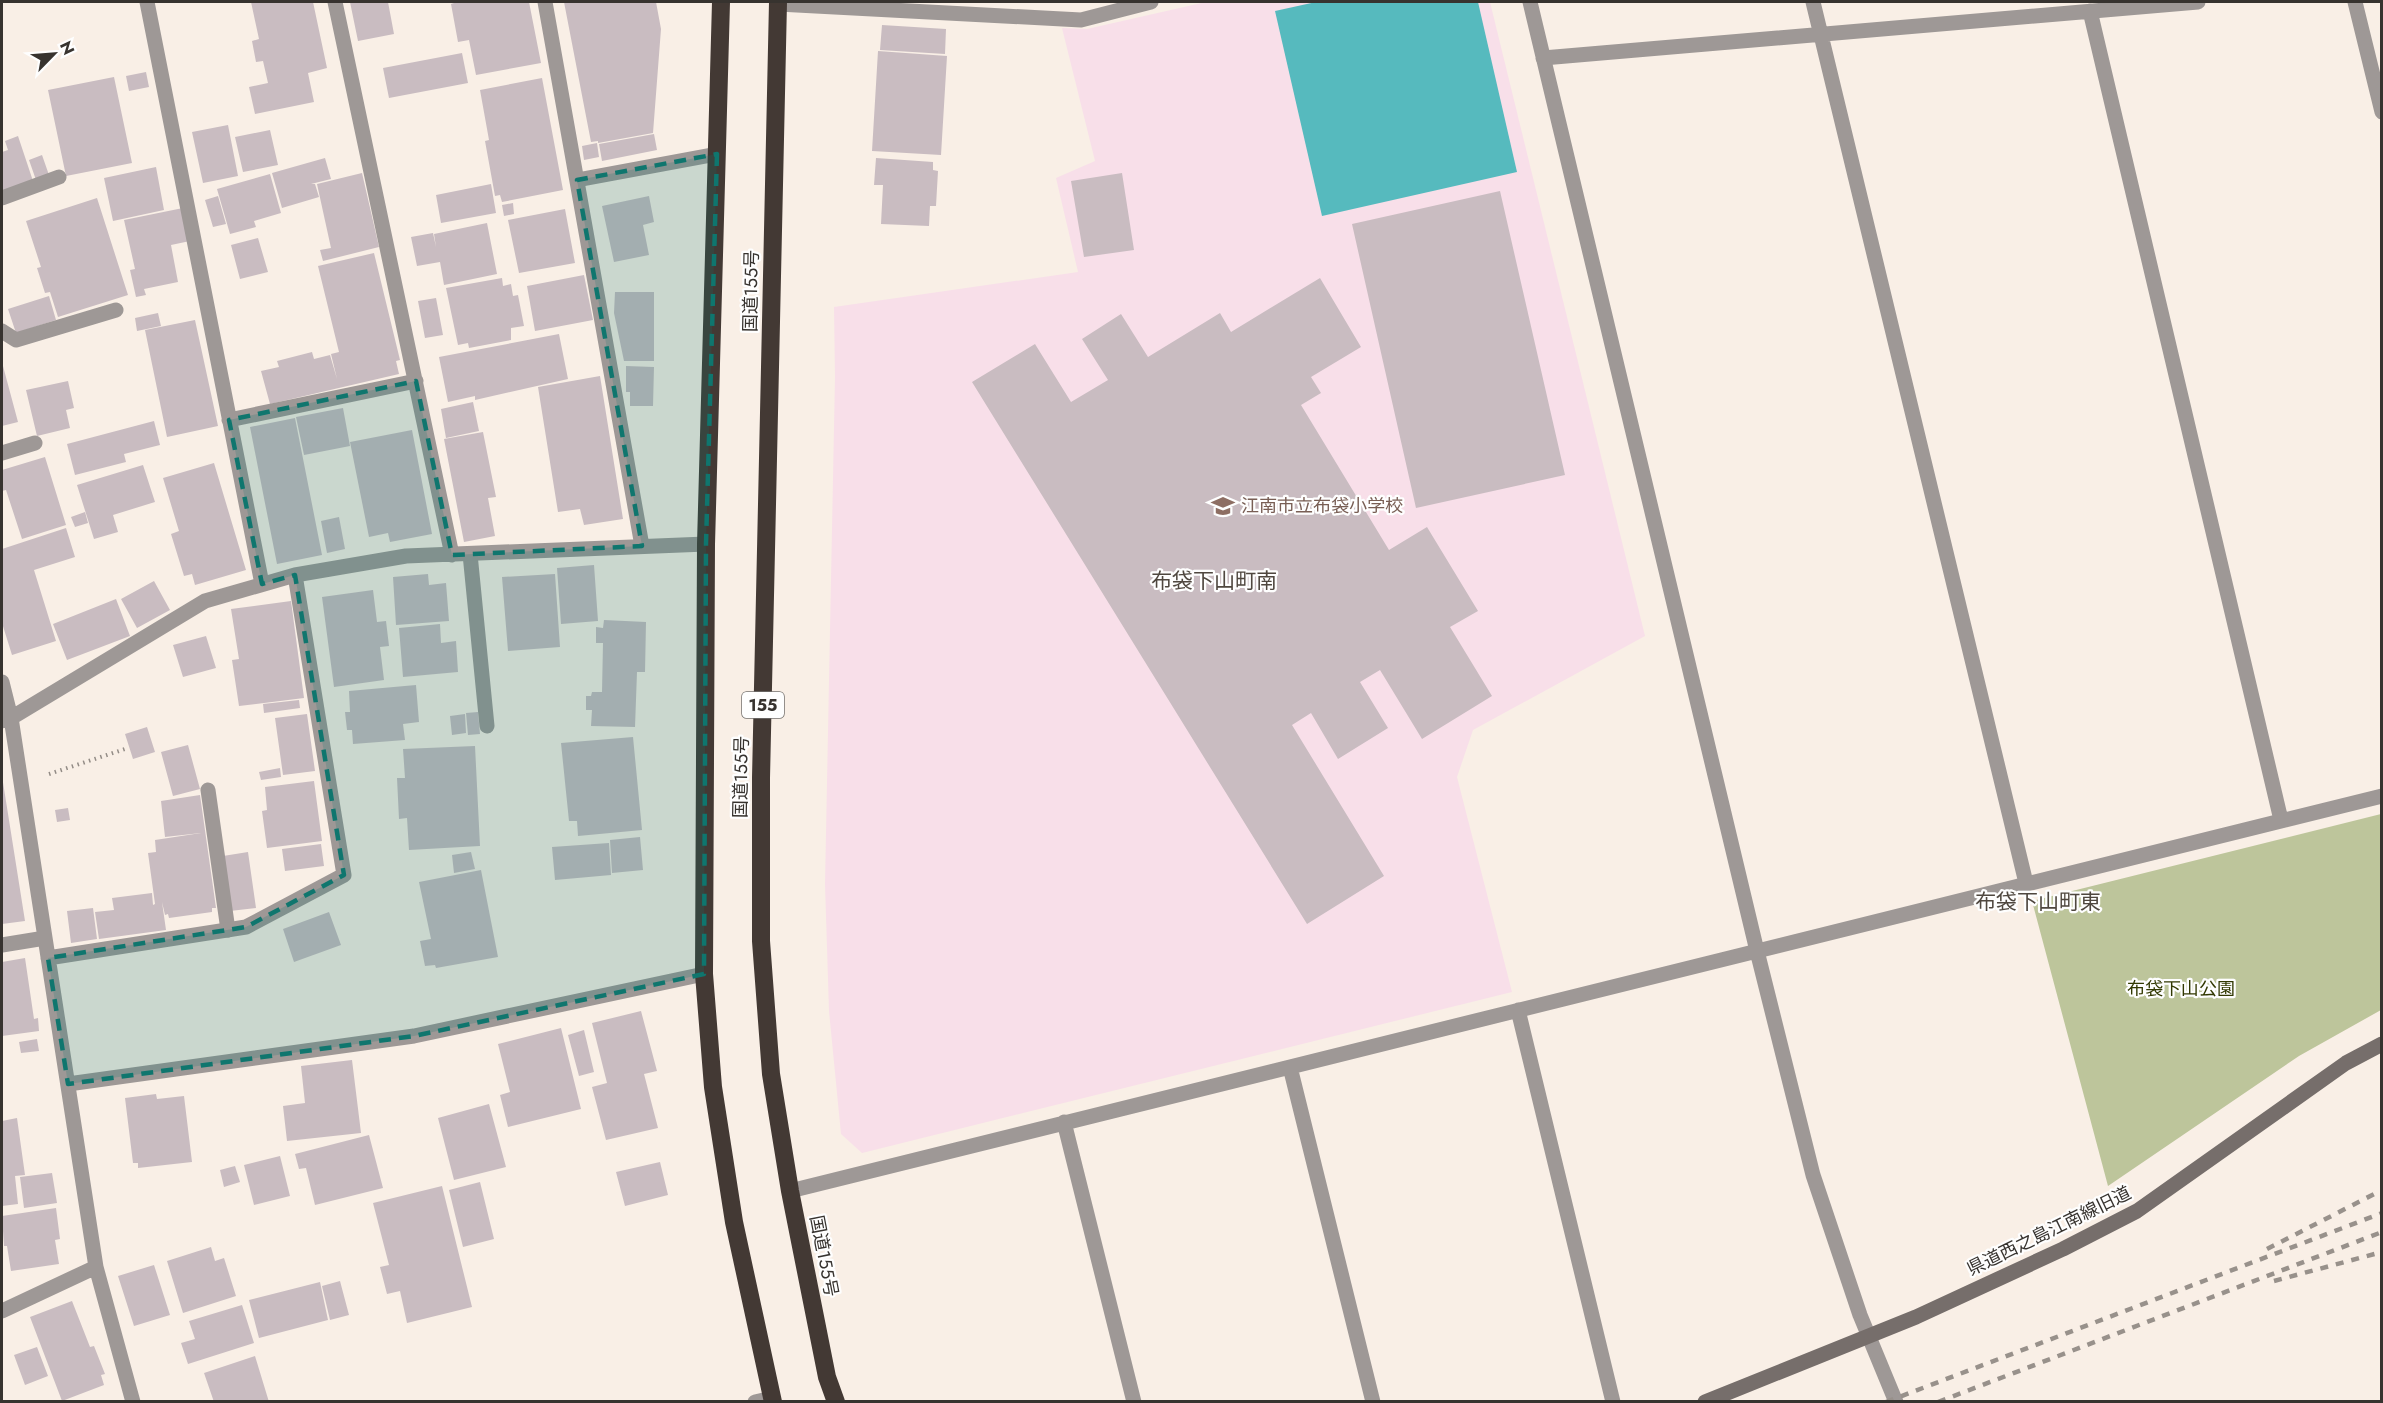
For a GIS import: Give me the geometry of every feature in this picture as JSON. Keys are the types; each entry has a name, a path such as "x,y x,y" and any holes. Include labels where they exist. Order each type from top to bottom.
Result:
{"highway":[{"name":"国道155号","path":"721,2 706,544 704,974 713,1087 734,1222 767,1400"},
{"name":"国道155号","path":"778,3 761,778 761,942 771,1074 790,1191 827,1377 836,1401"}],"street":[{"path":"147,2 262,584"},
{"path":"335,2 452,555"},
{"path":"545,2 642,546"},
{"path":"778,3 1081,20 1151,2"},
{"path":"1530,2 1757,951 1814,1175 1860,1315 1896,1401"},
{"path":"1813,2 2026,882"},
{"path":"1543,58 2198,2"},
{"path":"2355,2 2382,112"},
{"path":"2090,10 2282,820"},
{"path":"577,180 717,154"},
{"path":"2,198 58,177"},
{"path":"2,331 16,340 116,310"},
{"path":"229,420 416,381"},
{"path":"2,453 35,443"},
{"path":"6,720 205,601 295,575 406,556 706,544"},
{"path":"470,554 487,726"},
{"path":"48,958 246,927 344,875 295,575"},
{"path":"2,682 6,720 21,783 96,1267 132,1401"},
{"path":"208,790 228,930"},
{"path":"790,1191 2026,882 2382,796"},
{"path":"2,945 45,938"},
{"path":"68,1084 414,1036 704,974"},
{"path":"1518,1010 1613,1401"},
{"name":"県道西之島江南線旧道","path":"1705,1401 1916,1317 2063,1250 2137,1211 2346,1063 2382,1044"},
{"path":"1290,1067 1373,1401"},
{"path":"1064,1122 1134,1401"},
{"path":"2,1311 96,1267"}],"path":[{"path":"21,783 125,749"}],"highlighted area":[{"path":"717,154 706,544 704,974 414,1036 68,1084 48,958 246,927 344,875 295,575 262,584 229,420 416,381 452,555 642,546 577,180"}],"shaded area":[{"name":"江南市立布袋小学校","path":"1206,2 1490,2 1645,636 1473,730 1457,777 1512,992 862,1153 841,1134 829,1011 825,884 835,377 834,307 1078,272 1056,178 1095,161 1062,28 1087,29"}],"green space":[{"name":"布袋下山公園","path":"2381,814 2381,1010 2299,1056 2108,1186 2032,901"}],"water":[{"path":"1316,2 1478,2 1517,172 1322,216 1275,11"}],"building":[{"path":"251,2 313,2 327,68 308,73 314,102 255,114 249,87 268,83 263,61 256,62 252,41 259,39"},
{"path":"350,2 388,2 394,34 358,41"},
{"path":"457,2 529,2 541,63 476,75 469,40 458,42 451,4"},
{"path":"564,2 656,2 661,29 653,133 598,143 598,141 591,142"},
{"path":"882,25 946,29 945,54 880,50"},
{"path":"878,51 947,56 941,155 872,151"},
{"path":"462,53 468,83 389,98 383,68"},
{"path":"146,72 149,87 129,91 126,76"},
{"path":"114,77 132,163 66,176 48,90"},
{"path":"542,78 563,190 502,202 500,195 495,196 485,141 489,140 480,90"},
{"path":"228,125 238,176 203,183 192,132"},
{"path":"270,130 278,165 243,172 235,137"},
{"path":"654,134 657,150 602,161 599,144"},
{"path":"18,136 33,181 2,192 2,152 8,150 5,141"},
{"path":"597,143 599,157 584,160 582,146"},
{"path":"42,155 49,175 36,180 29,160"},
{"path":"325,158 331,179 311,184 315,184 319,197 282,208 272,173"},
{"path":"876,158 933,162 933,170 938,171 936,206 930,206 929,226 881,224 883,185 874,185"},
{"path":"156,167 164,210 113,221 104,178"},
{"path":"362,173 379,247 323,261 320,250 331,248 317,184"},
{"path":"1122,173 1134,250 1084,257 1071,181"},
{"path":"270,174 281,213 254,221 256,227 230,234 217,189"},
{"path":"491,184 496,213 441,223 436,195"},
{"path":"1500,191 1565,475 1416,508 1352,224"},
{"path":"218,196 226,224 213,227 205,200"},
{"path":"649,196 654,222 643,225 649,255 614,262 602,206"},
{"path":"97,198 128,295 58,317 50,292 45,293 37,268 41,267 26,221"},
{"path":"513,203 514,214 504,216 502,205"},
{"path":"183,208 190,241 171,245 178,282 144,289 146,295 136,297 130,270 135,269 124,220"},
{"path":"565,209 575,263 519,273 508,220"},
{"path":"487,223 497,274 444,285 440,262 417,266 411,237 433,233 436,247 434,234"},
{"path":"258,238 268,272 240,279 231,245"},
{"path":"374,253 400,360 396,361 399,374 270,404 261,371 279,367 277,361 312,352 314,359 330,355 337,379 331,354 339,352 318,266"},
{"path":"584,275 593,320 535,331 527,286"},
{"path":"502,278 503,286 511,284 513,296 518,295 524,326 511,328 511,340 469,348 468,343 458,345 446,288"},
{"path":"1320,278 1361,347 1311,377 1321,393 1301,405 1389,550 1427,527 1478,611 1450,627 1492,696 1422,739 1380,670 1360,682 1388,728 1338,759 1311,713 1292,725 1384,876 1307,924 972,382 1035,344 1071,402 1108,380 1082,339 1121,314 1148,357 1220,313 1231,332"},
{"path":"615,292 654,292 654,361 624,361 614,313"},
{"path":"49,296 56,320 16,333 8,309"},
{"path":"436,298 443,335 425,338 418,301"},
{"path":"158,313 161,326 137,331 135,318"},
{"path":"195,320 218,426 167,437 145,330"},
{"path":"559,334 568,379 475,400 475,396 448,402 439,357"},
{"path":"626,366 654,367 653,406 630,406 630,392 626,392"},
{"path":"2,367 18,422 2,426"},
{"path":"600,376 623,519 584,525 580,509 558,512 538,387"},
{"path":"68,381 74,408 66,410 70,428 37,436 26,390"},
{"path":"473,402 479,431 446,438 441,409"},
{"path":"343,408 350,446 304,455 296,417"},
{"path":"295,418 322,555 277,564 250,427"},
{"path":"154,421 160,445 124,454 126,462 75,475 67,444"},
{"path":"412,430 432,534 390,542 388,533 369,537 350,442"},
{"path":"483,432 496,497 488,498 495,536 464,542 444,439"},
{"path":"45,457 66,525 22,539 6,490 2,491 2,470"},
{"path":"214,463 246,570 195,585 192,574 184,576 171,534 179,531 163,478"},
{"path":"143,465 155,502 113,515 118,532 94,539 77,485"},
{"path":"85,512 88,523 75,527 71,517"},
{"path":"339,517 345,549 327,553 321,521"},
{"path":"66,528 75,557 34,570 56,641 12,655 2,623 2,549"},
{"path":"594,565 598,621 561,624 557,568"},
{"path":"428,574 429,585 446,583 449,621 396,625 393,577"},
{"path":"555,574 560,647 508,651 502,577"},
{"path":"154,581 170,610 137,628 121,599"},
{"path":"373,590 377,622 386,621 389,646 380,647 384,680 334,687 322,597"},
{"path":"116,599 130,636 67,660 53,624"},
{"path":"291,601 304,698 239,706 232,660 239,659 231,609"},
{"path":"604,620 646,622 645,672 637,672 635,727 591,726 592,710 586,710 586,696 591,696 592,692 602,692 603,643 596,643 596,627 603,628"},
{"path":"440,624 441,643 456,641 458,672 403,677 399,628"},
{"path":"206,636 216,668 183,677 173,645"},
{"path":"416,685 419,722 403,724 405,740 353,744 352,730 347,730 345,712 350,712 349,691"},
{"path":"299,700 300,708 264,713 263,704"},
{"path":"478,712 480,734 468,735 466,713"},
{"path":"307,714 315,771 283,775 275,718"},
{"path":"465,714 466,733 452,735 450,716"},
{"path":"147,727 155,752 133,759 125,734"},
{"path":"633,737 642,830 578,836 577,821 569,821 561,743"},
{"path":"188,745 200,789 173,796 161,752"},
{"path":"475,746 480,846 409,850 407,818 399,819 397,778 405,778 403,749"},
{"path":"280,768 281,777 261,780 259,772"},
{"path":"2,776 25,921 2,924"},
{"path":"314,781 322,841 267,848 262,811 267,810 265,787"},
{"path":"200,795 216,908 212,908 212,912 169,918 168,914 165,915 162,902 166,930 99,939 95,912 114,910 112,898 152,893 153,905 155,904 148,853 156,852 155,840 201,833 165,837 161,801"},
{"path":"68,808 70,820 57,822 55,810"},
{"path":"640,837 643,870 612,873 610,840"},
{"path":"609,843 611,875 555,880 552,847"},
{"path":"321,844 324,866 285,871 282,849"},
{"path":"248,852 256,908 230,911 223,856"},
{"path":"471,852 475,869 454,873 452,855"},
{"path":"481,870 498,957 436,968 435,965 425,966 420,941 431,939 419,882"},
{"path":"93,908 97,939 71,943 67,911"},
{"path":"329,912 341,945 294,962 283,929"},
{"path":"25,958 34,1019 38,1018 39,1031 2,1036 2,962"},
{"path":"641,1011 657,1071 644,1074 658,1128 606,1140 592,1087 607,1083 592,1023"},
{"path":"561,1028 581,1109 508,1127 500,1095 510,1092 498,1044"},
{"path":"584,1030 594,1072 579,1076 568,1035"},
{"path":"37,1039 39,1051 21,1053 19,1042"},
{"path":"352,1060 361,1133 287,1141 283,1106 305,1103 301,1066"},
{"path":"156,1094 157,1099 184,1096 192,1162 138,1168 138,1163 133,1163 125,1098"},
{"path":"489,1104 506,1167 454,1180 438,1118"},
{"path":"17,1118 25,1175 15,1176 18,1204 2,1206 2,1121"},
{"path":"369,1135 383,1188 315,1205 306,1168 299,1169 295,1154"},
{"path":"280,1156 290,1196 254,1205 244,1165"},
{"path":"660,1162 668,1195 625,1206 616,1172"},
{"path":"235,1166 240,1182 224,1187 220,1170"},
{"path":"52,1173 57,1203 24,1208 20,1177"},
{"path":"480,1182 494,1239 463,1247 449,1190"},
{"path":"442,1186 472,1307 407,1323 400,1291 387,1294 380,1267 389,1265 373,1203"},
{"path":"56,1208 60,1239 55,1240 59,1264 11,1271 7,1246 4,1246 2,1216"},
{"path":"211,1247 215,1261 224,1258 236,1296 183,1313 167,1261"},
{"path":"154,1265 170,1315 134,1326 118,1276"},
{"path":"340,1281 349,1315 330,1320 322,1286"},
{"path":"320,1282 328,1320 259,1338 249,1300"},
{"path":"72,1301 90,1347 94,1346 105,1374 101,1375 104,1385 62,1401 30,1317"},
{"path":"242,1305 254,1343 188,1364 181,1343 195,1339 189,1321"},
{"path":"37,1347 48,1376 25,1385 14,1355"},
{"path":"255,1356 269,1402 214,1402 204,1373"}],"railway":[{"path":"2267,1249 2382,1190"},
{"path":"1886,1402 2382,1213"},
{"path":"1938,1402 2382,1232"},
{"path":"2274,1281 2382,1252"}],"place":[{"name":"江南市立布袋小学校","path":"1223,506"}],"district":[{"name":"布袋下山町南","path":"1214,581"},
{"name":"布袋下山町東","path":"2038,902"}]}
